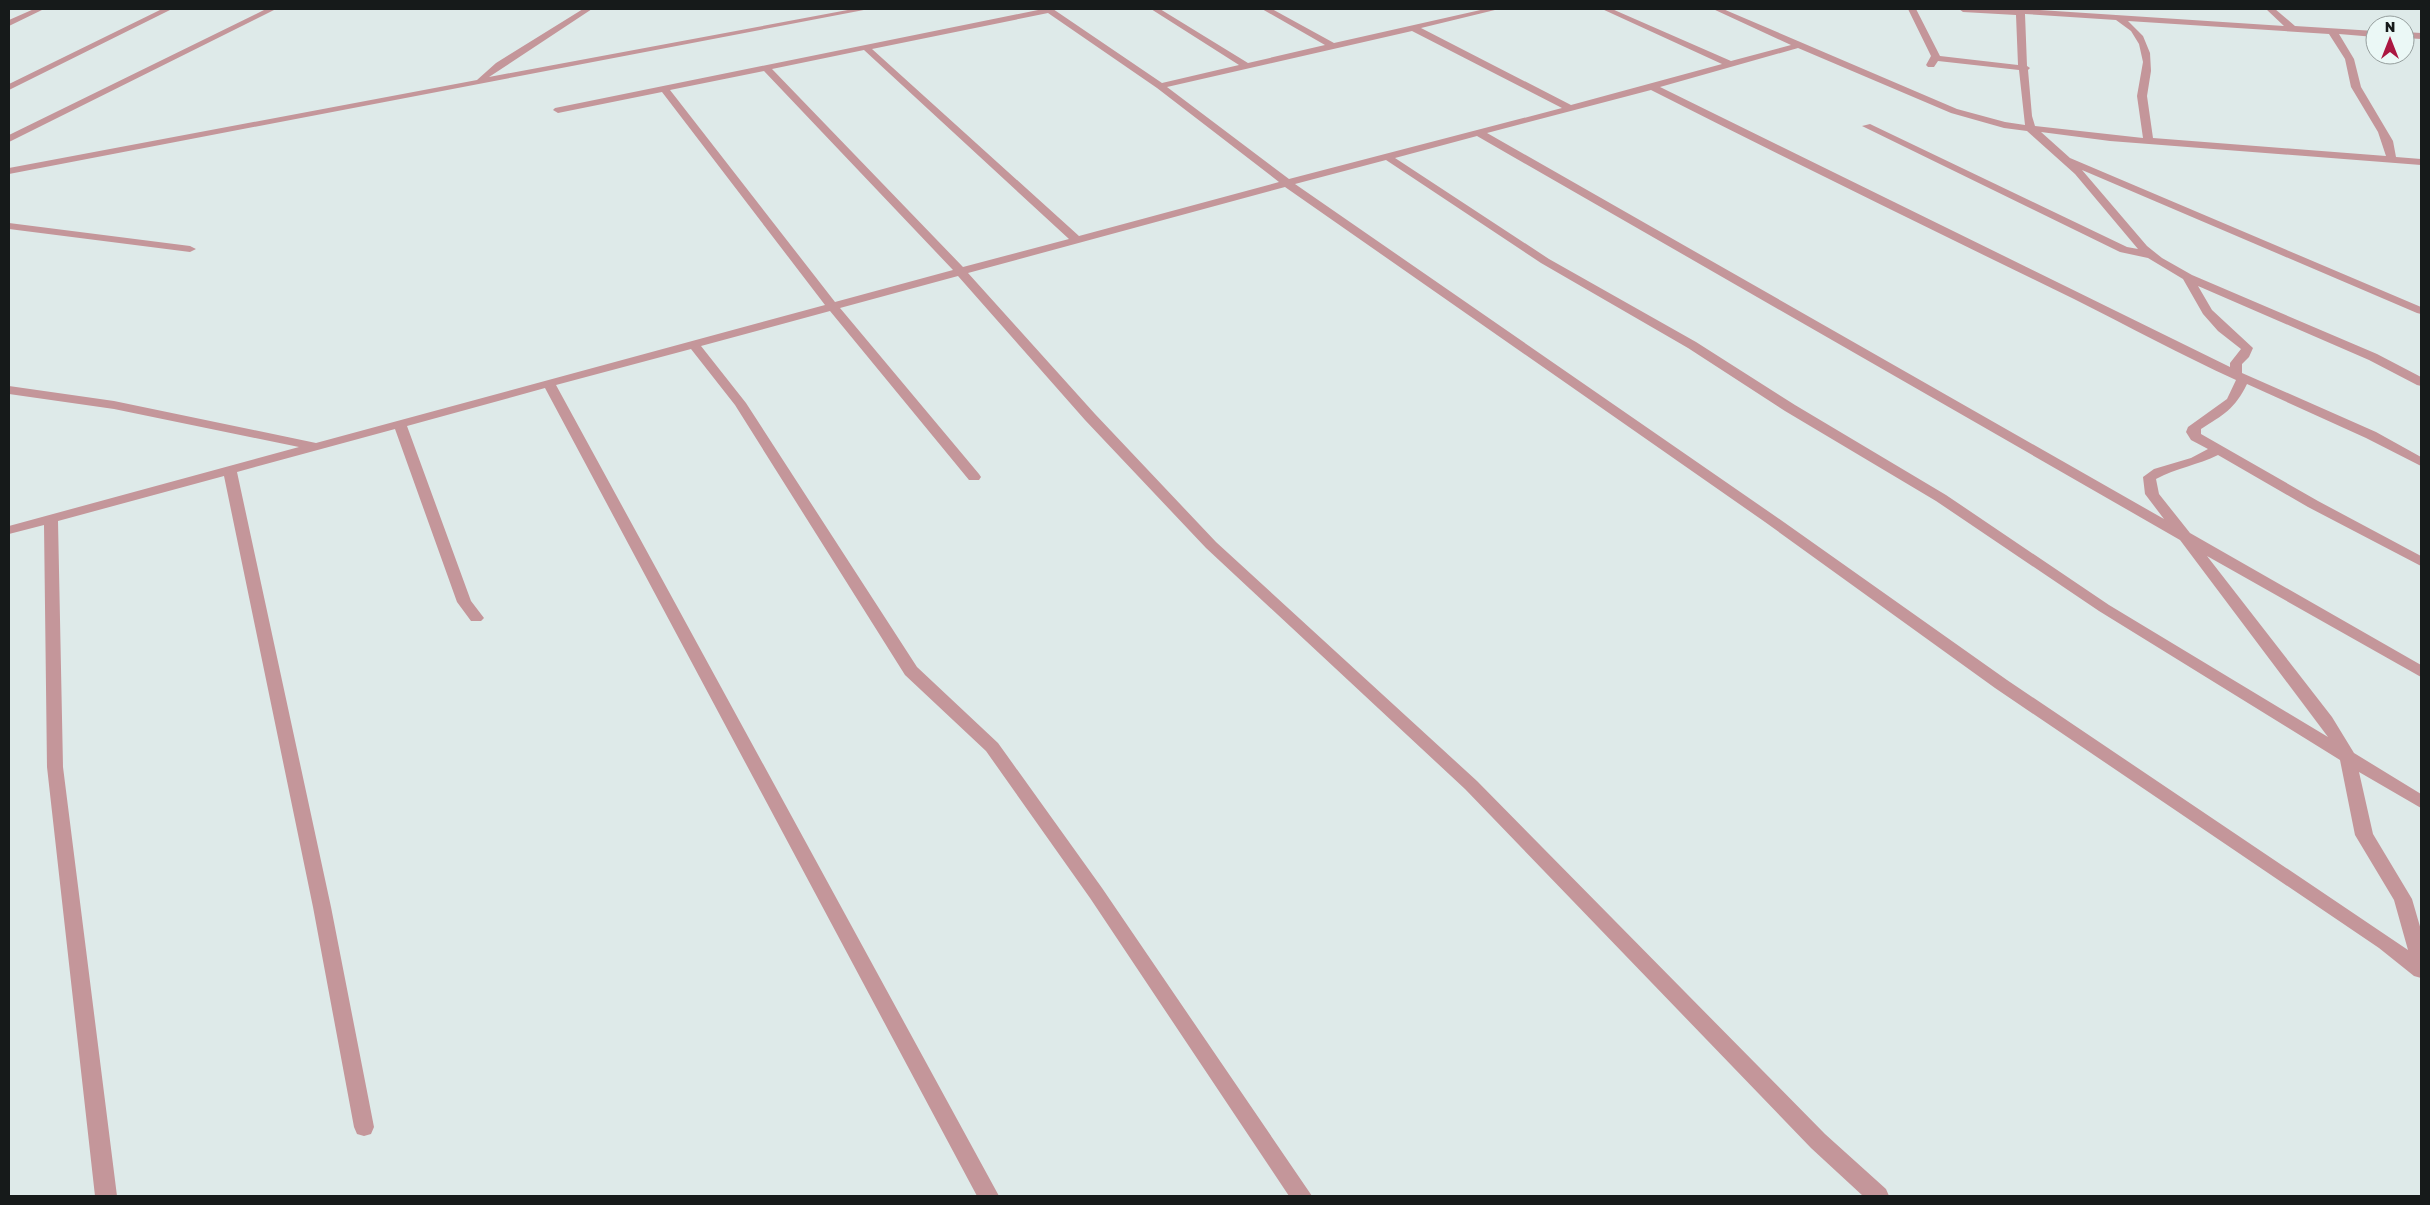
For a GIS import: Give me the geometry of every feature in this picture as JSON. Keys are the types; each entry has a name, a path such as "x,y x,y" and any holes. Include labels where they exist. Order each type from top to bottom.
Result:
{"street":[{"path":"9,23 40,9"},
{"path":"9,87 168,9"},
{"path":"9,138 272,9"},
{"path":"480,80 499,65 588,9"},
{"path":"9,171 480,80 865,9"},
{"path":"558,110 1051,9 1160,86 1287,183 1762,513 2001,684 2386,943 2421,970"},
{"path":"1155,9 1246,66"},
{"path":"1266,9 1332,46"},
{"path":"1160,86 1495,9"},
{"path":"1606,9 1730,64"},
{"path":"1717,9 1954,111 1986,121 2031,129 2148,141 2421,162"},
{"path":"1912,9 1919,18 1926,40 1936,58"},
{"path":"1963,9 2365,34"},
{"path":"2270,9 2292,28"},
{"path":"2020,11 2027,116 2031,129 2079,172 2151,255 2188,277 2373,357 2421,382"},
{"path":"2114,18 2132,25 2140,39 2146,60 2145,80 2142,89 2148,141"},
{"path":"1412,28 1571,109"},
{"path":"2332,32 2340,41 2353,66 2356,86 2392,152 2391,159"},
{"path":"9,530 1287,183 1571,109 1798,45"},
{"path":"865,47 1077,240"},
{"path":"1930,67 1936,58"},
{"path":"1936,58 2024,68"},
{"path":"765,67 961,272 1090,417 1211,545 1471,785 1818,1141 1878,1196"},
{"path":"663,87 741,185 833,307 974,477"},
{"path":"1652,87 1847,185 2120,317 2196,357 2371,435 2421,462"},
{"path":"1867,126 2099,236 2124,250 2151,255"},
{"path":"1479,133 2421,672"},
{"path":"1388,157 1429,186 1483,218 1545,261 1692,345 1790,408 1941,498 2104,608 2421,802"},
{"path":"2063,158 2421,311"},
{"path":"9,163 36,166"},
{"path":"9,226 190,248"},
{"path":"2188,277 2207,312 2222,328 2247,348 2245,354 2236,363 2240,375 2232,401 2195,426 2193,432 2196,437 2421,562"},
{"path":"2398,302 2421,302"},
{"path":"694,345 740,403 837,552 911,671 992,747 1096,892 1301,1196"},
{"path":"549,384 988,1196"},
{"path":"9,390 114,405 316,446"},
{"path":"400,424 464,602 476,618"},
{"path":"2218,450 2196,461 2150,477 2149,483 2152,494 2326,721 2347,755 2364,835 2403,899 2421,961"},
{"path":"230,470 322,907 364,1127"},
{"path":"51,518 55,767 106,1196"}]}
